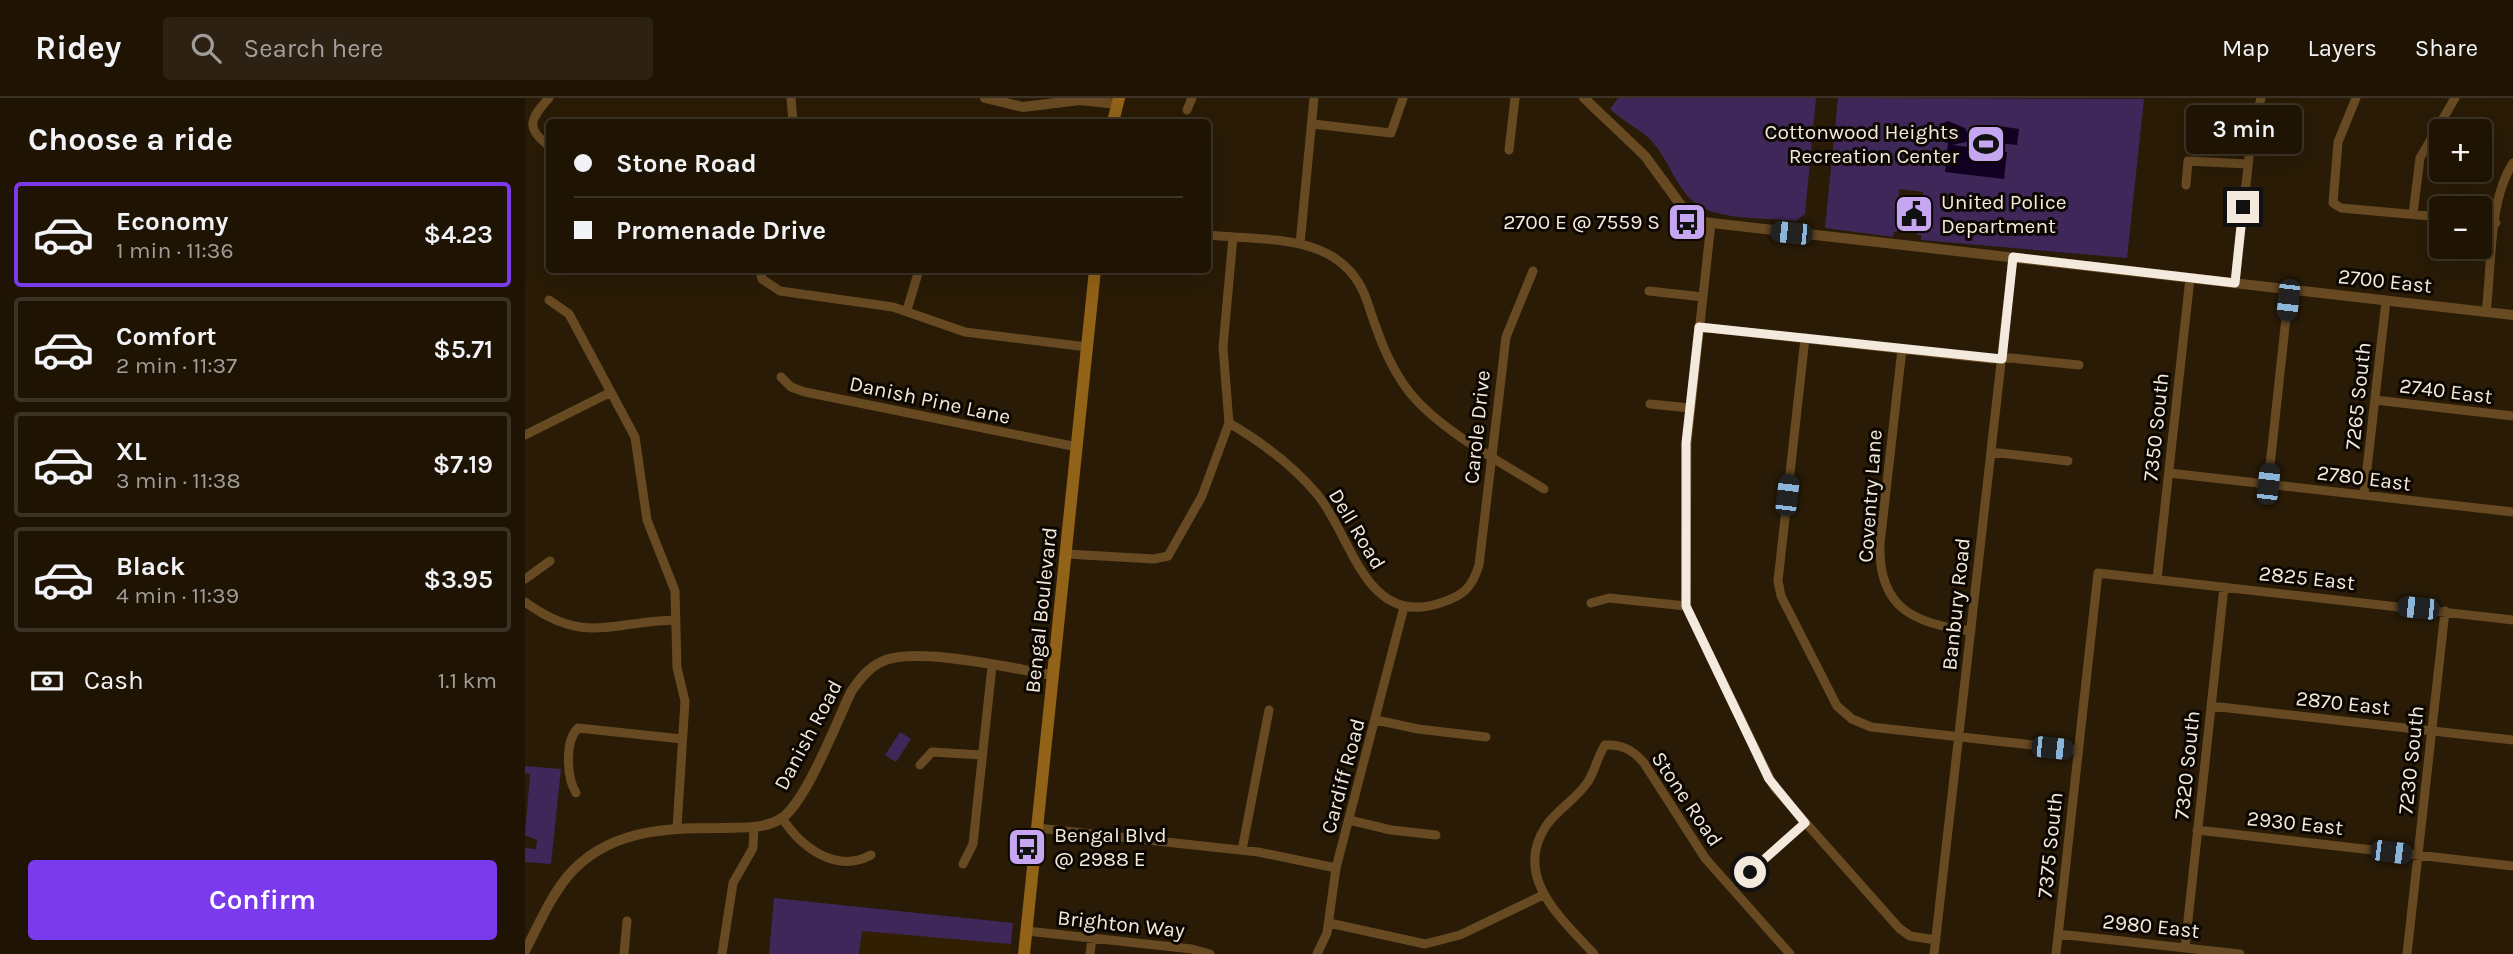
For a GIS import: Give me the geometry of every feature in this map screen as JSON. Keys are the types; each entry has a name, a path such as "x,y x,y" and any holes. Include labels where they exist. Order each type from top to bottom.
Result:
{"main road":[{"path":"1114,119 1118,101"},
{"name":"Bengal Boulevard","path":"1024,954 1095,273"}],"street":[{"path":"546,144 533,133 531,125 534,115 549,98"},
{"path":"791,98 793,119"},
{"path":"985,98 1023,107 1052,101 1118,101"},
{"path":"1187,110 1192,98"},
{"path":"1300,244 1314,98"},
{"path":"1313,124 1391,133 1403,98"},
{"path":"1509,150 1515,98"},
{"path":"1584,98 1645,156 1683,208 1695,218 1711,223 1685,469 1686,606 1769,779 1805,823 1904,932 1917,938 1936,940"},
{"path":"2235,283 2248,164 2261,98"},
{"path":"2356,98 2338,142 2333,203 2341,208 2429,216"},
{"path":"2413,214 2420,158 2455,98"},
{"path":"2186,185 2188,161 2248,164"},
{"path":"2486,312 2501,186 2513,163"},
{"path":"2492,222 2496,223"},
{"name":"2700 East","path":"1711,223 2513,315"},
{"path":"1211,234 1300,244 1329,252 1342,261 1355,276 1367,298 1382,347 1411,394 1451,429 1544,489"},
{"path":"1066,554 1135,561 1168,556 1202,496 1229,423 1223,347 1233,237"},
{"name":"Banbury Road","path":"1934,954 2013,257"},
{"name":"Carole Drive","path":"1404,607 1433,606 1468,590 1479,565 1506,337 1533,271"},
{"path":"761,273 762,279 780,291 907,310 956,330 1087,347"},
{"path":"907,310 918,273"},
{"name":"7350 South","path":"2157,579 2190,278"},
{"path":"2268,484 2289,290"},
{"path":"1649,291 1703,297"},
{"path":"549,300 569,314 635,437 647,520 671,578 676,620 677,668 685,701 677,828"},
{"name":"7265 South","path":"2364,495 2386,301"},
{"path":"1699,327 2079,365"},
{"path":"1805,338 1778,573 1781,596 1831,697 1844,713 1871,727 2078,750"},
{"name":"Coventry Lane","path":"1902,349 1880,544 1881,570 1890,594 1915,618 1935,627 1971,631"},
{"name":"Danish Pine Lane","path":"781,377 791,387 805,392 1077,447"},
{"path":"525,435 549,426 611,393"},
{"name":"2740 East","path":"2375,400 2513,416"},
{"path":"1650,404 1690,408"},
{"name":"Dell Road","path":"1229,423 1249,435 1300,477 1334,517 1361,573 1373,589 1404,607"},
{"path":"1991,452 2068,461"},
{"name":"2780 East","path":"2169,473 2513,512"},
{"path":"525,579 550,561"},
{"name":"2825 East","path":"2098,573 2513,620"},
{"name":"7375 South","path":"2056,954 2098,573"},
{"name":"7320 South","path":"2185,948 2224,587"},
{"path":"1591,603 1609,598 1686,606"},
{"path":"525,602 555,621 579,628 600,630 676,620"},
{"name":"Cardiff Road","path":"1317,954 1329,923 1336,868 1404,607"},
{"name":"7230 South","path":"2407,954 2445,611"},
{"name":"Danish Road","path":"525,951 557,892 581,863 600,849 634,834 677,828 754,827 782,818 803,793 851,692 872,667 890,658 914,655 1053,675"},
{"path":"963,864 973,844 992,666"},
{"name":"2870 East","path":"2211,706 2513,740"},
{"path":"1242,850 1269,710"},
{"path":"1376,720 1418,729 1486,737"},
{"path":"576,793 569,772 572,738 578,728 682,739"},
{"name":"Stone Road","path":"1543,895 1535,863 1539,839 1555,816 1588,782 1605,745 1626,747 1636,754 1697,848 1790,954"},
{"path":"920,765 932,752 982,755"},
{"path":"782,818 805,845 820,855 853,861 871,855"},
{"path":"1349,820 1402,832 1436,835"},
{"path":"1732,888 1805,823"},
{"path":"722,954 733,883 753,848 754,827"},
{"path":"1037,828 1242,850 1336,868"},
{"name":"2930 East","path":"2197,830 2513,866"},
{"path":"1329,923 1425,944 1460,935 1543,895 1594,954"},
{"path":"624,954 627,921"},
{"name":"Brighton Way","path":"1027,932 1207,953"},
{"name":"2980 East","path":"2058,934 2241,954"},
{"path":"1090,954 1092,938"}],"shaded area":[{"path":"1618,98 1816,98 1805,214 1796,221 1738,217 1715,213 1695,203 1679,185 1653,142 1610,109"},
{"name":"Cottonwood Heights Recreation Center","path":"1838,98 2144,99 2127,258 1921,240 1921,235 1917,235 1918,225 1922,225 1923,192 1899,189 1897,232 1894,232 1893,237 1825,228"},
{"path":"1948,121 1965,128 1971,141 1952,145 2007,152 2004,179 1945,172 1948,143 1940,141 1939,129"},
{"path":"1992,125 2019,129 2017,145 1990,142"},
{"path":"900,732 911,739 896,762 885,755"},
{"path":"525,766 561,769 551,864 525,862 525,848 536,849 537,840 525,835 530,774 525,773"},
{"path":"774,898 1013,923 1010,954 769,954"},
{"path":"774,898 1013,923 1011,944 862,931 859,954 769,954"}],"place":[{"name":"Cottonwood Heights Recreation Center","path":"1986,144"},
{"name":"United Police Department","path":"1914,214"},
{"name":"2700 E @ 7559 S","path":"1687,222"},
{"name":"Bengal Blvd @ 2988 E","path":"1027,847"}],"route":[{"path":"1750,872 1805,823 1769,779 1686,606 1686,443 1699,327 2002,359 2013,257 2235,283 2243,207"}]}
